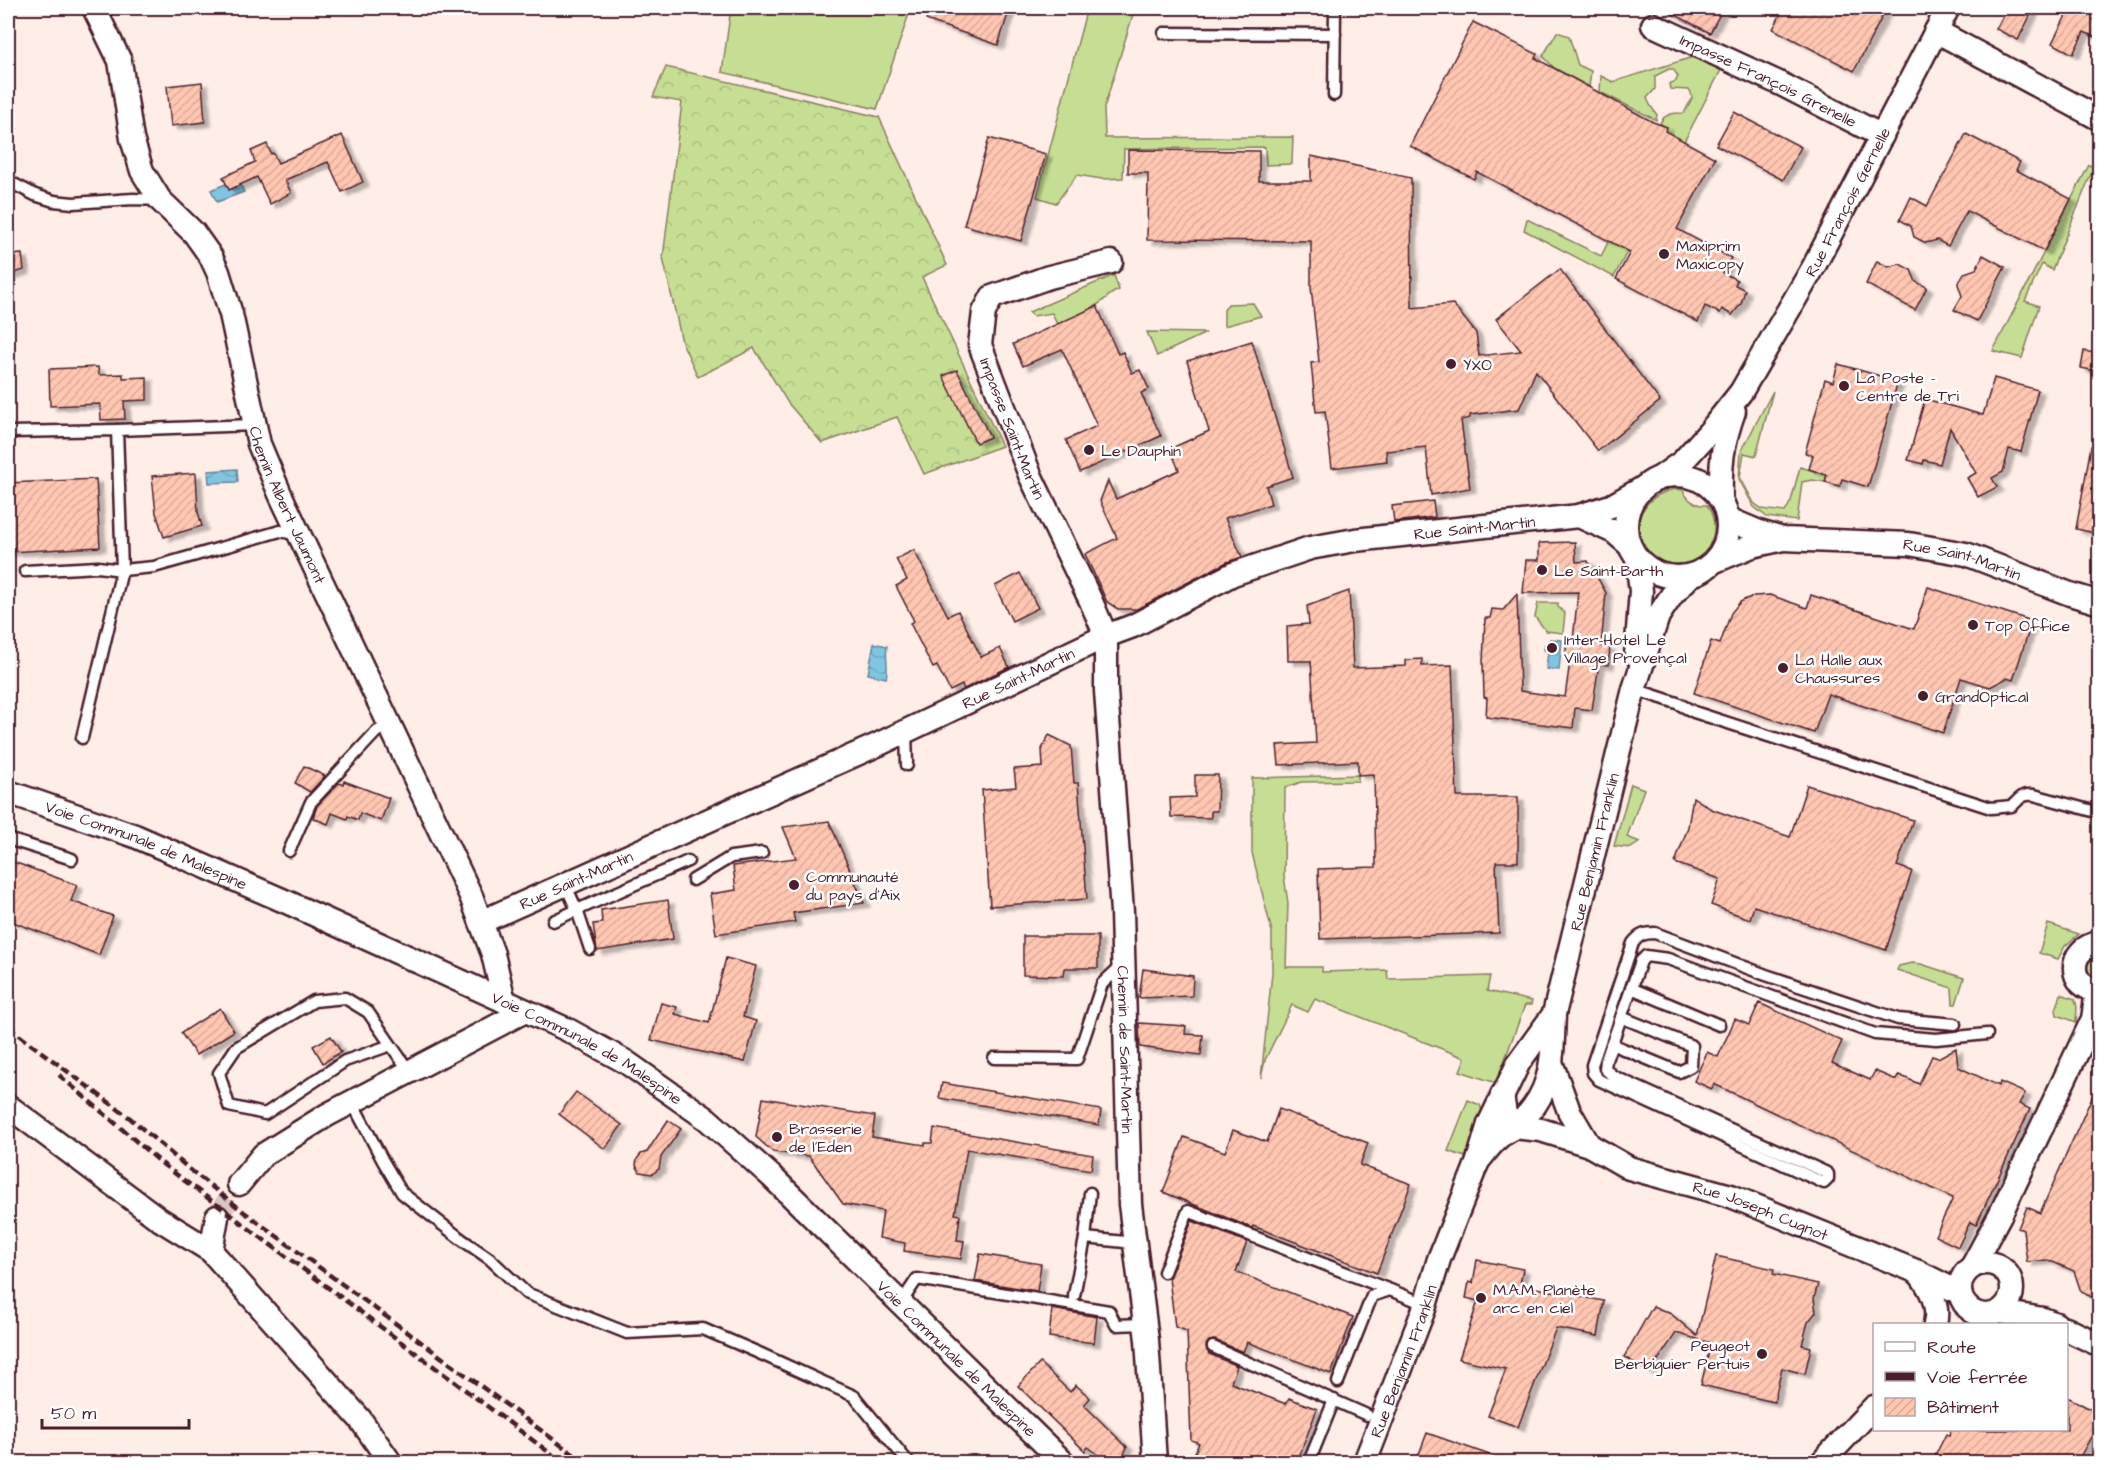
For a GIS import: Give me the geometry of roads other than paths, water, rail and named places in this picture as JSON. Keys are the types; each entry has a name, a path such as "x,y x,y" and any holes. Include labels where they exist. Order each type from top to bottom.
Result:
{"street":[{"name":"Chemin Albert Jaumont","path":"94,8 120,61 135,153 142,171 160,200 194,233 211,257 218,272 231,314 259,444 471,896 493,954 504,1001"},
{"name":"Rue François Gernelle","path":"1741,392 1813,268 1948,8"},
{"name":"Impasse François Grenelle","path":"1653,25 1781,84 1882,136"},
{"path":"1936,31 2100,119"},
{"name":"Impasse Saint-Martin","path":"1106,636 1030,475 980,345 984,312 992,297 1049,277 1111,262"},
{"path":"1578,516 1614,532 1652,571 1671,577 1690,576 1704,570 1715,561 1726,541 1720,473 1724,439 1741,392"},
{"name":"Rue Saint-Martin","path":"481,922 906,732 1106,636 1132,626 1233,574 1310,548 1355,540 1578,516 1611,506 1682,462 1741,392"},
{"path":"1633,552 1625,524 1630,505 1649,484 1675,475 1694,478 1709,487 1725,510"},
{"name":"Rue Saint-Martin","path":"1725,510 1759,532 1783,539 1909,544 1966,554 2070,594 2100,603"},
{"name":"Rue Saint-Martin","path":"1715,561 1752,546 1783,539"},
{"name":"Rue Benjamin Franklin","path":"1633,552 1641,591 1634,689"},
{"name":"Rue Benjamin Franklin","path":"1554,1014 1634,689 1658,616 1672,595 1690,576"},
{"name":"Chemin de Saint-Martin","path":"1106,636 1106,691 1122,912 1130,1203 1145,1324 1155,1462"},
{"name":"Voie Communale de Malespine","path":"8,792 135,836 290,903 568,1030 626,1062 707,1119 771,1176 1063,1462"},
{"path":"1946,1323 1964,1283 2096,1020 2098,991 2088,989 2081,984 2074,967 2082,949 2091,944 2100,943"},
{"path":"239,1184 263,1155 327,1115 525,1011"},
{"path":"1478,1161 1496,1140 1514,1127 1537,1102 1545,1087 1552,1065 1554,1014"},
{"path":"1478,1161 1489,1124 1507,1085 1519,1062 1554,1014"},
{"name":"Rue Joseph Cugnot","path":"1552,1065 1569,1111 1589,1145"},
{"path":"1507,1085 1530,1080 1545,1087"},
{"path":"1507,1085 1505,1114 1514,1127"},
{"name":"Rue Joseph Cugnot","path":"1545,1087 1569,1111"},
{"path":"8,1106 159,1219 210,1251 360,1419 390,1462"},
{"name":"Rue Joseph Cugnot","path":"1514,1127 1541,1130 1589,1145 1629,1168 1731,1196 1925,1274 1964,1283"},
{"name":"Rue Benjamin Franklin","path":"1365,1462 1424,1309 1439,1259 1478,1161"},
{"path":"1965,1323 1992,1314 2010,1299 2002,1248 2001,1213"},
{"path":"210,1251 217,1217"},
{"name":"Rue Benjamin Franklin","path":"1349,1462 1407,1314 1439,1259"},
{"path":"1980,1264 1995,1264 2009,1282 2049,1322 1973,1312 1965,1305 1964,1283 1980,1264"},
{"path":"1925,1274 1936,1306 1935,1323"},
{"path":"2068,1329 2100,1345"},
{"path":"1822,1462 1873,1409"}],"lane":[{"path":"1334,95 1335,8"},
{"path":"1164,33 1335,34"},
{"path":"8,181 35,195 54,201 72,203 133,199 160,200"},
{"path":"11,432 254,425"},
{"path":"82,738 122,570 117,430"},
{"path":"25,571 98,567 122,570 154,567 280,531 300,535"},
{"path":"1634,689 1677,703 1694,712 1991,808 2012,806 2020,796 2025,794 2100,813"},
{"path":"289,850 311,802 376,732 390,725"},
{"path":"906,732 907,765"},
{"path":"8,839 72,859"},
{"path":"693,880 731,857 762,853"},
{"path":"553,921 688,861"},
{"path":"565,884 577,910 590,949"},
{"path":"1955,1024 1898,1020 1766,975 1655,933 1638,936 1632,943 1592,1065 1593,1073 1599,1080 1824,1183 1828,1179 1828,1174 1825,1172 1613,1076 1605,1069 1611,1044 1631,988 1641,961 1646,956 1656,956 1875,1034 1936,1039 1987,1034"},
{"path":"994,1058 1077,1059 1102,984 1124,964"},
{"path":"1631,988 1719,1025"},
{"path":"391,1046 345,1061 265,1114 229,1106 219,1073 236,1047 314,1001 345,998 368,1012 409,1071"},
{"path":"1611,1044 1679,1072 1690,1066 1692,1046 1621,1017"},
{"path":"352,1102 402,1192 490,1259 526,1293 627,1334 703,1329 759,1353 854,1396 908,1462"},
{"path":"1074,1296 1085,1238 1090,1193"},
{"path":"1164,1272 1188,1211 1415,1300"},
{"path":"1085,1238 1135,1243"},
{"path":"901,1303 917,1279 1108,1311 1116,1325 1145,1324"},
{"path":"1338,1382 1372,1296 1390,1290"},
{"path":"1213,1347 1367,1415"},
{"path":"1309,1462 1334,1400"}],"water":[{"path":"238,179 244,192 217,202 211,190"},
{"path":"237,469 238,482 209,483 208,471"},
{"path":"1550,639 1562,640 1559,670 1546,669 1548,651 1544,650 1545,644 1549,644"},
{"path":"874,643 887,646 886,678 868,674"}],"tunnel":[{"path":"217,1217 239,1184"}],"railway":[{"path":"8,1027 130,1118 244,1212 584,1462"},
{"path":"59,1075 165,1166 562,1462"}],"place":[{"name":"Maxiprim Maxicopy","path":"1664,254"},
{"name":"YXO","path":"1451,364"},
{"name":"La Poste - Centre de Tri","path":"1844,386"},
{"name":"Le Dauphin","path":"1089,450"},
{"name":"Le Saint-Barth","path":"1542,570"},
{"name":"Top Office","path":"1973,625"},
{"name":"Inter-Hotel Le Village Provençal","path":"1552,648"},
{"name":"La Halle aux Chaussures","path":"1783,668"},
{"name":"GrandOptical","path":"1923,696"},
{"name":"Communauté du pays d’Aix","path":"794,885"},
{"name":"Brasserie de l'Eden","path":"777,1137"},
{"name":"M.A.M. Planète arc en ciel","path":"1481,1298"},
{"name":"Peugeot Berbiguier Pertuis","path":"1762,1354"}]}
